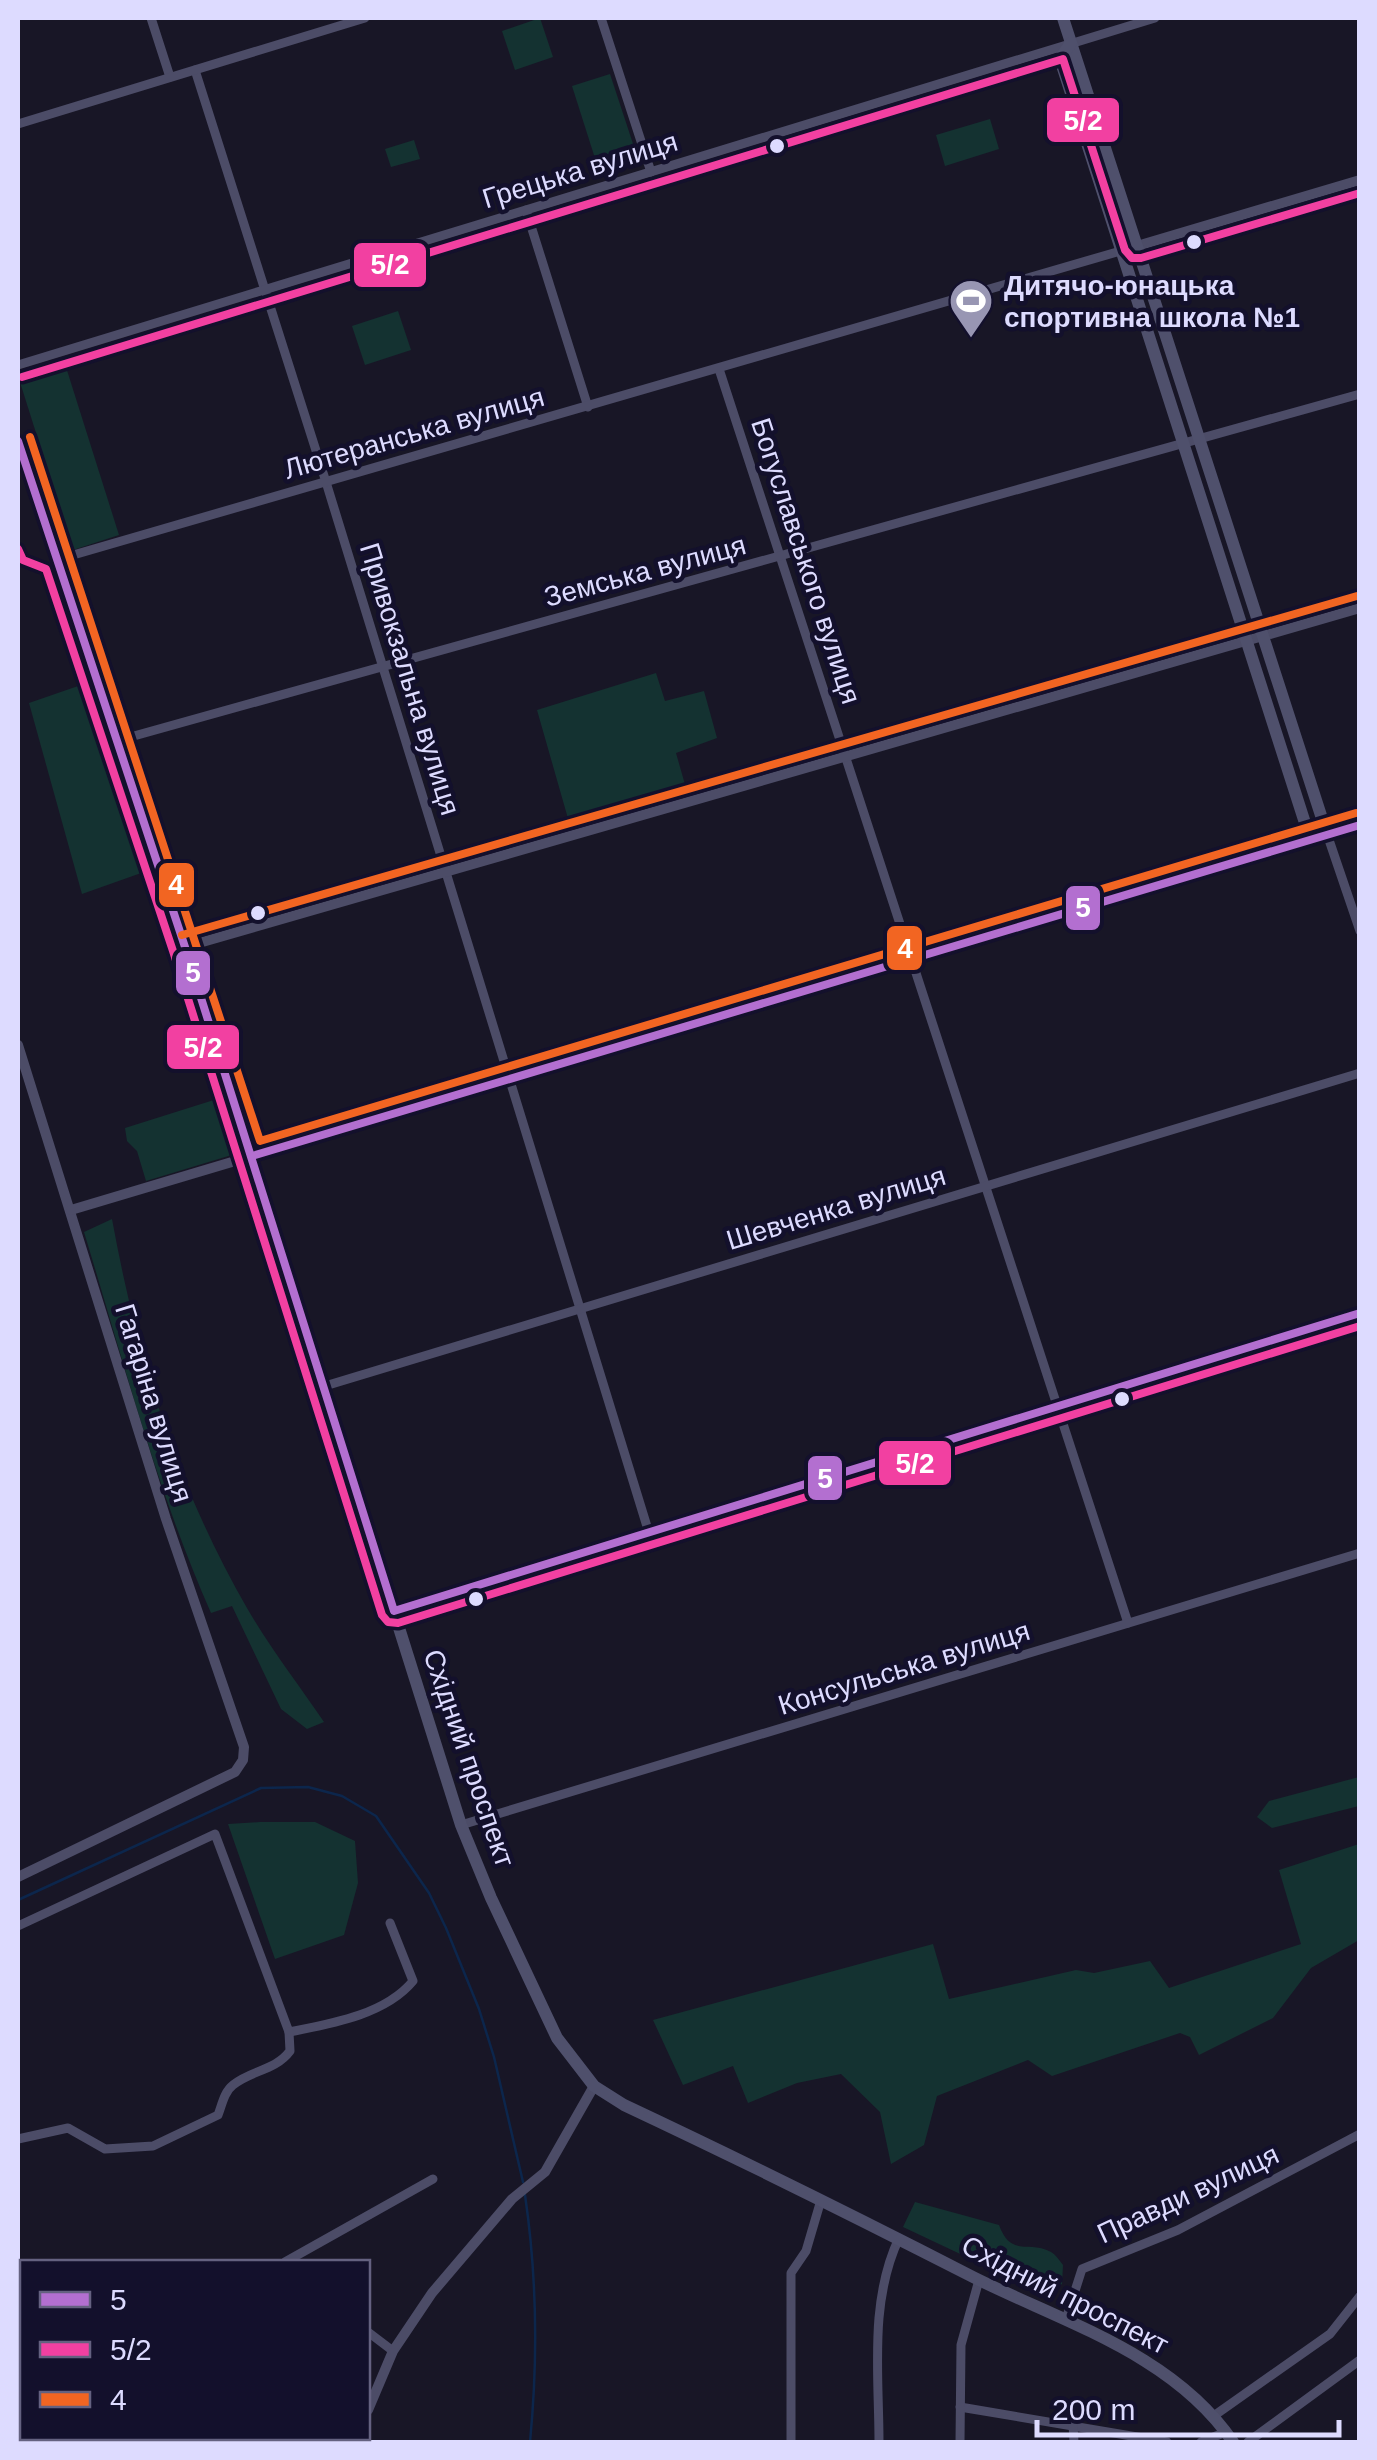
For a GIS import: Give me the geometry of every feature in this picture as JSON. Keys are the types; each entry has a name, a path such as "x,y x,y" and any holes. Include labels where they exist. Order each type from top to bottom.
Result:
{"main road":[{"path":"1064,18 1327,834"},
{"path":"1071,43 1060,59 1246,642 1305,823 1327,834"},
{"name":"Східний проспект","path":"18,441 186,947 461,1825 557,2038 594,2086 624,2105 1155,2366 1195,2395 1230,2437"},
{"path":"252,1156 1360,825"},
{"path":"394,1612 1360,1312"}],"street":[{"path":"151,18 170,77"},
{"path":"18,124 365,18"},
{"path":"601,18 650,172"},
{"name":"Грецька вулиця","path":"18,365 1156,18"},
{"name":"Привокзальна вулиця","path":"194,70 326,482 649,1533"},
{"name":"Лютеранська вулиця","path":"56,560 1360,180"},
{"path":"526,210 588,407"},
{"name":"Богуславського вулиця","path":"719,369 1128,1623"},
{"name":"Земська вулиця","path":"116,741 1360,394"},
{"path":"186,947 1360,608"},
{"path":"1327,834 1360,931"},
{"name":"Гагаріна вулиця","path":"18,1045 166,1518 244,1747 243,1760 235,1772 18,1877"},
{"name":"Шевченка вулиця","path":"325,1386 1360,1073"},
{"path":"71,1210 252,1156"},
{"name":"Консульська вулиця","path":"461,1825 1360,1553"},
{"path":"18,1926 216,1834 289,2032 290,2051 282,2062 234,2084 218,2116 153,2146 105,2149 68,2128 18,2139"},
{"path":"289,2032 336,2023 400,1997 412,1981 390,1923"},
{"path":"370,2405 393,2351 432,2293 512,2199 540,2176 594,2086"},
{"name":"Правди вулиця","path":"1066,2319 1082,2269 1178,2230 1360,2134"},
{"path":"291,2260 434,2178"},
{"path":"791,2442 791,2273 806,2250 821,2200"},
{"path":"879,2442 879,2305 886,2267 899,2238"},
{"path":"960,2442 961,2345 979,2280"},
{"path":"1215,2415 1330,2334 1360,2296"},
{"path":"370,2334 393,2351"},
{"path":"1248,2442 1360,2360"},
{"path":"960,2407 1166,2442"},
{"path":"1074,2424 1074,2442"},
{"path":"1201,2442 1230,2437"}],"green space":[{"path":"540,18 553,57 515,70 502,31"},
{"path":"610,74 639,162 600,174 572,86"},
{"path":"990,119 999,149 945,166 936,135"},
{"path":"414,140 420,159 391,167 385,149"},
{"path":"398,311 411,350 365,365 352,326"},
{"path":"65,364 119,535 73,550 19,379"},
{"path":"656,673 665,701 704,691 717,738 676,753 686,788 569,822 537,710"},
{"path":"81,685 144,872 82,894 29,703"},
{"path":"217,1099 235,1154 146,1181 125,1128"},
{"path":"112,1219 147,1370 180,1468 247,1608 324,1722 307,1729 281,1709 232,1606 211,1613 174,1520 84,1232"},
{"path":"1359,1777 1359,1806 1272,1828 1257,1817 1269,1801"},
{"path":"315,1822 355,1841 358,1883 344,1935 275,1959 228,1824"},
{"path":"1359,1844 1359,1940 1311,1968 1273,2018 1199,2055 1190,2037 1180,2033 1052,2076 1028,2060 937,2096 924,2145 891,2164 880,2112 841,2074 797,2083 748,2103 733,2066 683,2085 653,2020 933,1944 949,1999 1076,1970 1094,1973 1150,1961 1169,1988 1301,1944 1279,1870"},
{"path":"915,2202 999,2225 1015,2245 1051,2252 1063,2265 1062,2284 1045,2294 903,2227"}],"waterway":[{"path":"18,1900 261,1788 308,1787 342,1796 376,1816 429,1893 446,1928 494,2057 523,2182"},
{"path":"525,2195 535,2318 530,2442"}],"transit line":[{"name":"5/2","path":"22,377 1063,59 1125,250 1132,258 1360,193"},
{"name":"4","path":"30,437 260,1141 1356,813"},
{"name":"5","path":"18,441 185,947 394,1611 1360,1313"},
{"name":"5/2","path":"18,549 23,560 46,569 173,951 382,1615 388,1622 398,1623 1360,1326"},
{"name":"4","path":"182,935 1357,596"},
{"name":"5","path":"252,1156 1360,825"}],"place":[{"name":"Дитячо-юнацька спортивна школа №1","path":"971,339"}]}
